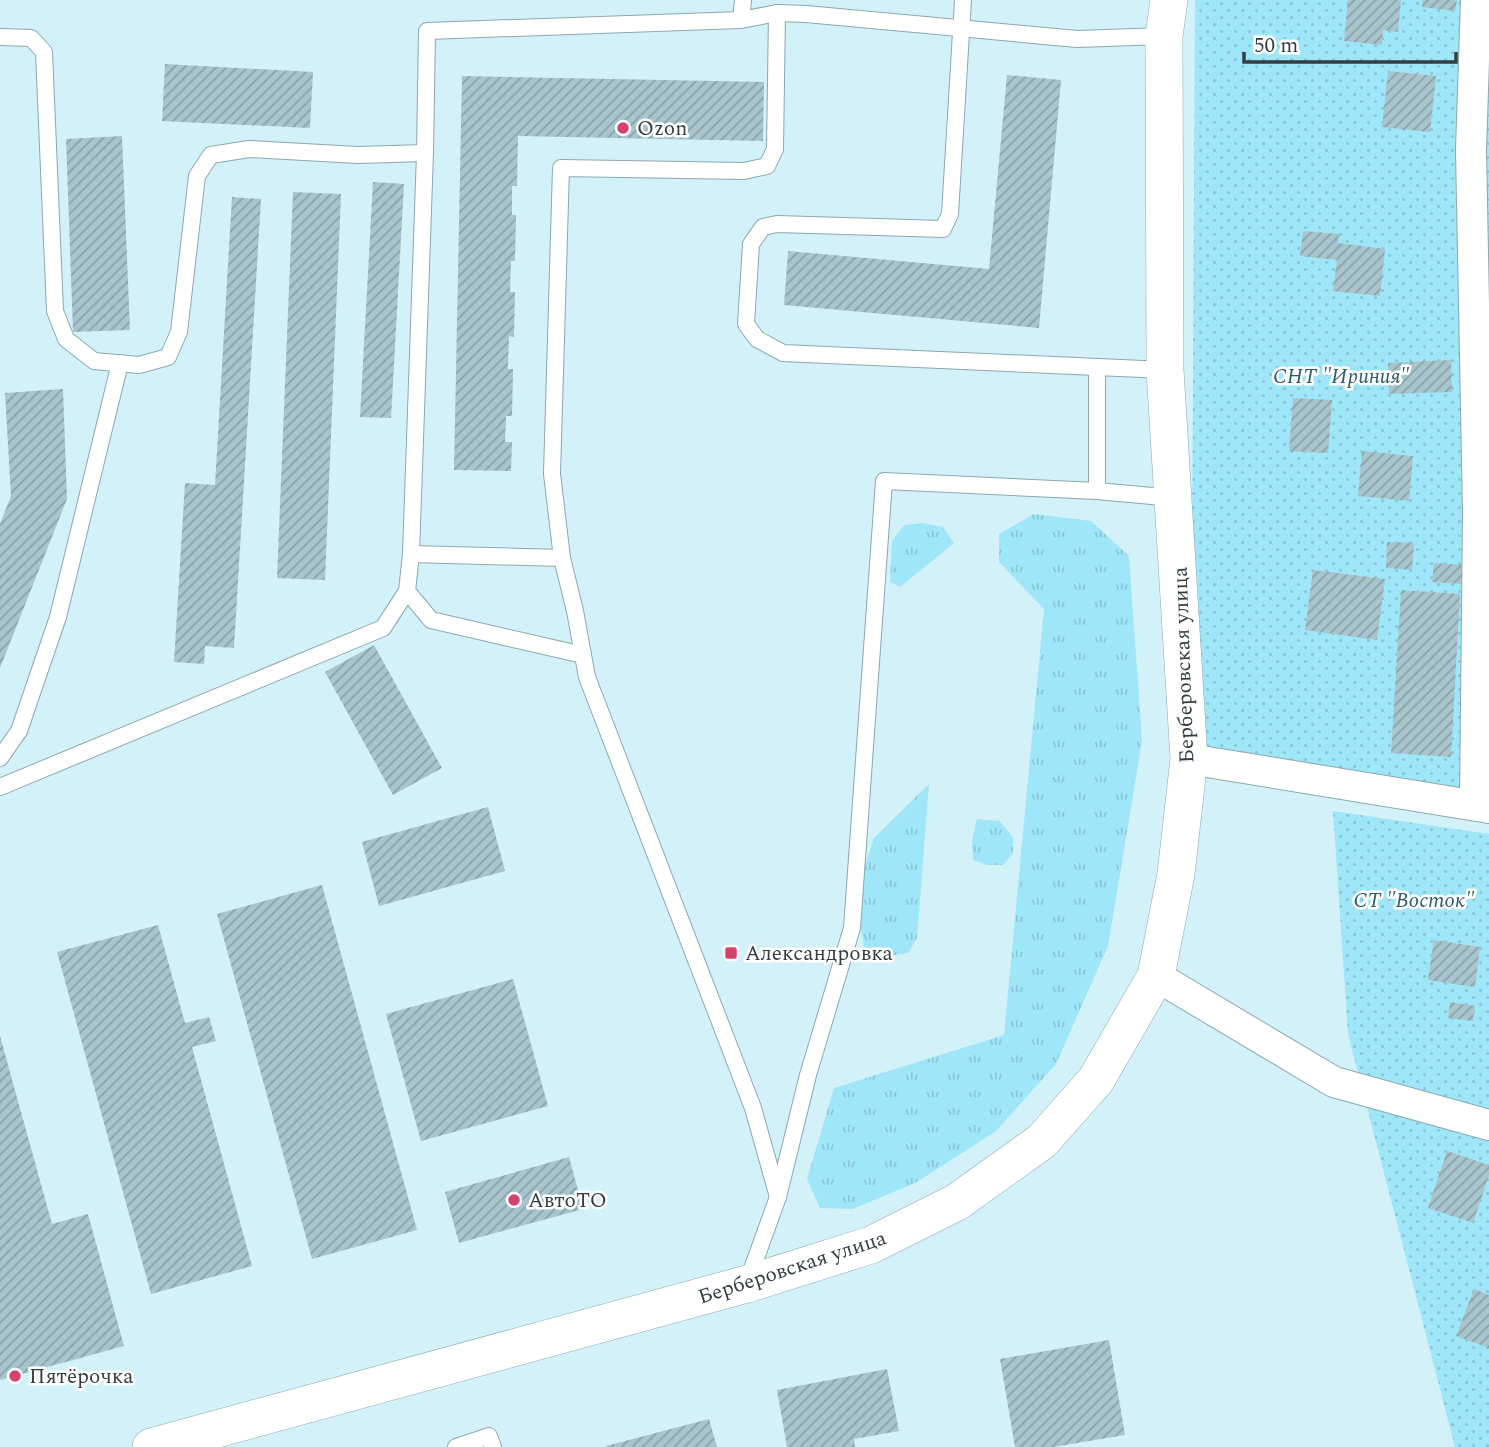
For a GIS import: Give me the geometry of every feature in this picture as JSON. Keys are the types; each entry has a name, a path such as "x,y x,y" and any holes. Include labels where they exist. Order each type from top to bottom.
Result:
{"street":[{"name":"Берберовская улица","path":"150,1447 747,1284 870,1245 957,1202 1042,1140 1096,1080 1156,976 1176,873 1189,759 1166,370 1164,36 1169,0"},
{"path":"1189,759 1482,806 1471,150 1476,0"},
{"path":"1156,976 1334,1082 1489,1125"}],"lane":[{"path":"741,20 743,0"},
{"path":"963,0 950,214 943,229 777,224 762,227 751,244 746,324 757,340 783,353 1166,370"},
{"path":"777,13 775,149 767,166 744,171 561,168 552,474 562,558 587,677 753,1108 778,1197"},
{"path":"0,787 383,628 407,591 411,554 427,31 741,20 777,13 806,13 1077,39 1164,36"},
{"path":"0,37 31,38 44,52 55,311 66,339 94,361 139,365 167,357 179,332 197,176 211,155 248,149 358,155 425,153"},
{"path":"0,758 19,731 58,617 120,363"},
{"path":"1097,368 1097,491"},
{"path":"747,1284 778,1197 808,1075 852,928 884,481 1097,491 1174,498"},
{"path":"411,554 562,558"},
{"path":"407,591 431,620 583,655"},
{"path":"456,1447 489,1436 493,1447"}],"green space":[{"name":"СНТ \"Ириния\"","path":"1195,0 1489,0 1489,801 1191,752"},
{"path":"1034,514 1091,521 1129,556 1142,741 1108,946 1056,1064 996,1131 917,1182 853,1209 820,1208 807,1179 834,1088 1004,1035 1044,609 999,562 999,534"},
{"path":"923,523 943,527 954,543 900,587 890,582 892,541 904,525"},
{"path":"929,784 917,938 908,953 883,957 865,952 861,928 864,868 874,838"},
{"name":"СТ \"Восток\"","path":"1333,811 1489,834 1489,1447 1455,1447 1348,1034"},
{"path":"977,819 1000,821 1013,838 1013,853 1003,865 987,865 973,860 972,840"}],"building":[{"path":"1348,0 1401,0 1398,32 1383,30 1382,45 1344,41"},
{"path":"1423,0 1457,0 1455,11 1422,7"},
{"path":"165,64 313,72 310,128 162,121"},
{"path":"1388,71 1436,76 1430,132 1382,127"},
{"path":"1007,75 1061,80 1039,328 784,305 788,251 989,269"},
{"path":"462,76 764,82 763,141 518,136 517,186 512,186 512,215 516,215 515,261 511,261 510,292 515,292 514,337 509,336 508,369 513,369 512,416 506,416 505,442 512,442 511,471 454,470"},
{"path":"122,136 130,330 73,332 66,139"},
{"path":"373,182 404,184 391,418 360,417"},
{"path":"293,192 341,194 325,580 277,578"},
{"path":"232,197 261,199 234,648 205,646 204,664 174,662 185,483 215,485"},
{"path":"1303,231 1339,234 1338,243 1385,249 1380,296 1333,291 1337,260 1300,256"},
{"path":"1451,360 1452,392 1389,394 1388,363"},
{"path":"63,389 67,499 0,668 0,524 11,496 5,393"},
{"path":"1293,398 1332,400 1328,453 1289,451"},
{"path":"1362,451 1413,456 1409,501 1358,496"},
{"path":"1387,542 1414,543 1412,570 1386,568"},
{"path":"1434,563 1463,565 1462,584 1432,582"},
{"path":"1313,570 1385,579 1377,640 1305,630"},
{"path":"1401,590 1460,594 1451,757 1391,753"},
{"path":"374,645 442,768 393,795 325,672"},
{"path":"488,807 505,871 379,906 362,842"},
{"path":"322,885 417,1230 312,1259 217,914"},
{"path":"158,925 185,1023 209,1017 216,1041 192,1047 252,1266 151,1294 57,952"},
{"path":"1434,940 1480,947 1475,987 1428,980"},
{"path":"513,979 548,1106 421,1141 386,1014"},
{"path":"1450,1002 1475,1006 1473,1021 1448,1018"},
{"path":"0,1036 52,1224 88,1214 124,1346 0,1380"},
{"path":"1447,1151 1489,1165 1489,1175 1473,1223 1428,1208"},
{"name":"АвтоТО","path":"569,1157 583,1209 459,1243 445,1192"},
{"path":"1474,1289 1489,1295 1489,1348 1456,1336"},
{"path":"1109,1340 1125,1435 1053,1447 1015,1447 1000,1359"},
{"path":"887,1369 899,1431 854,1439 855,1447 787,1447 777,1390"},
{"path":"709,1419 717,1447 606,1447 606,1446"}],"place":[{"name":"Ozon","path":"623,128"},
{"name":"Александровка","path":"731,953"},
{"name":"АвтоТО","path":"514,1200"},
{"name":"Пятёрочка","path":"15,1376"}]}
